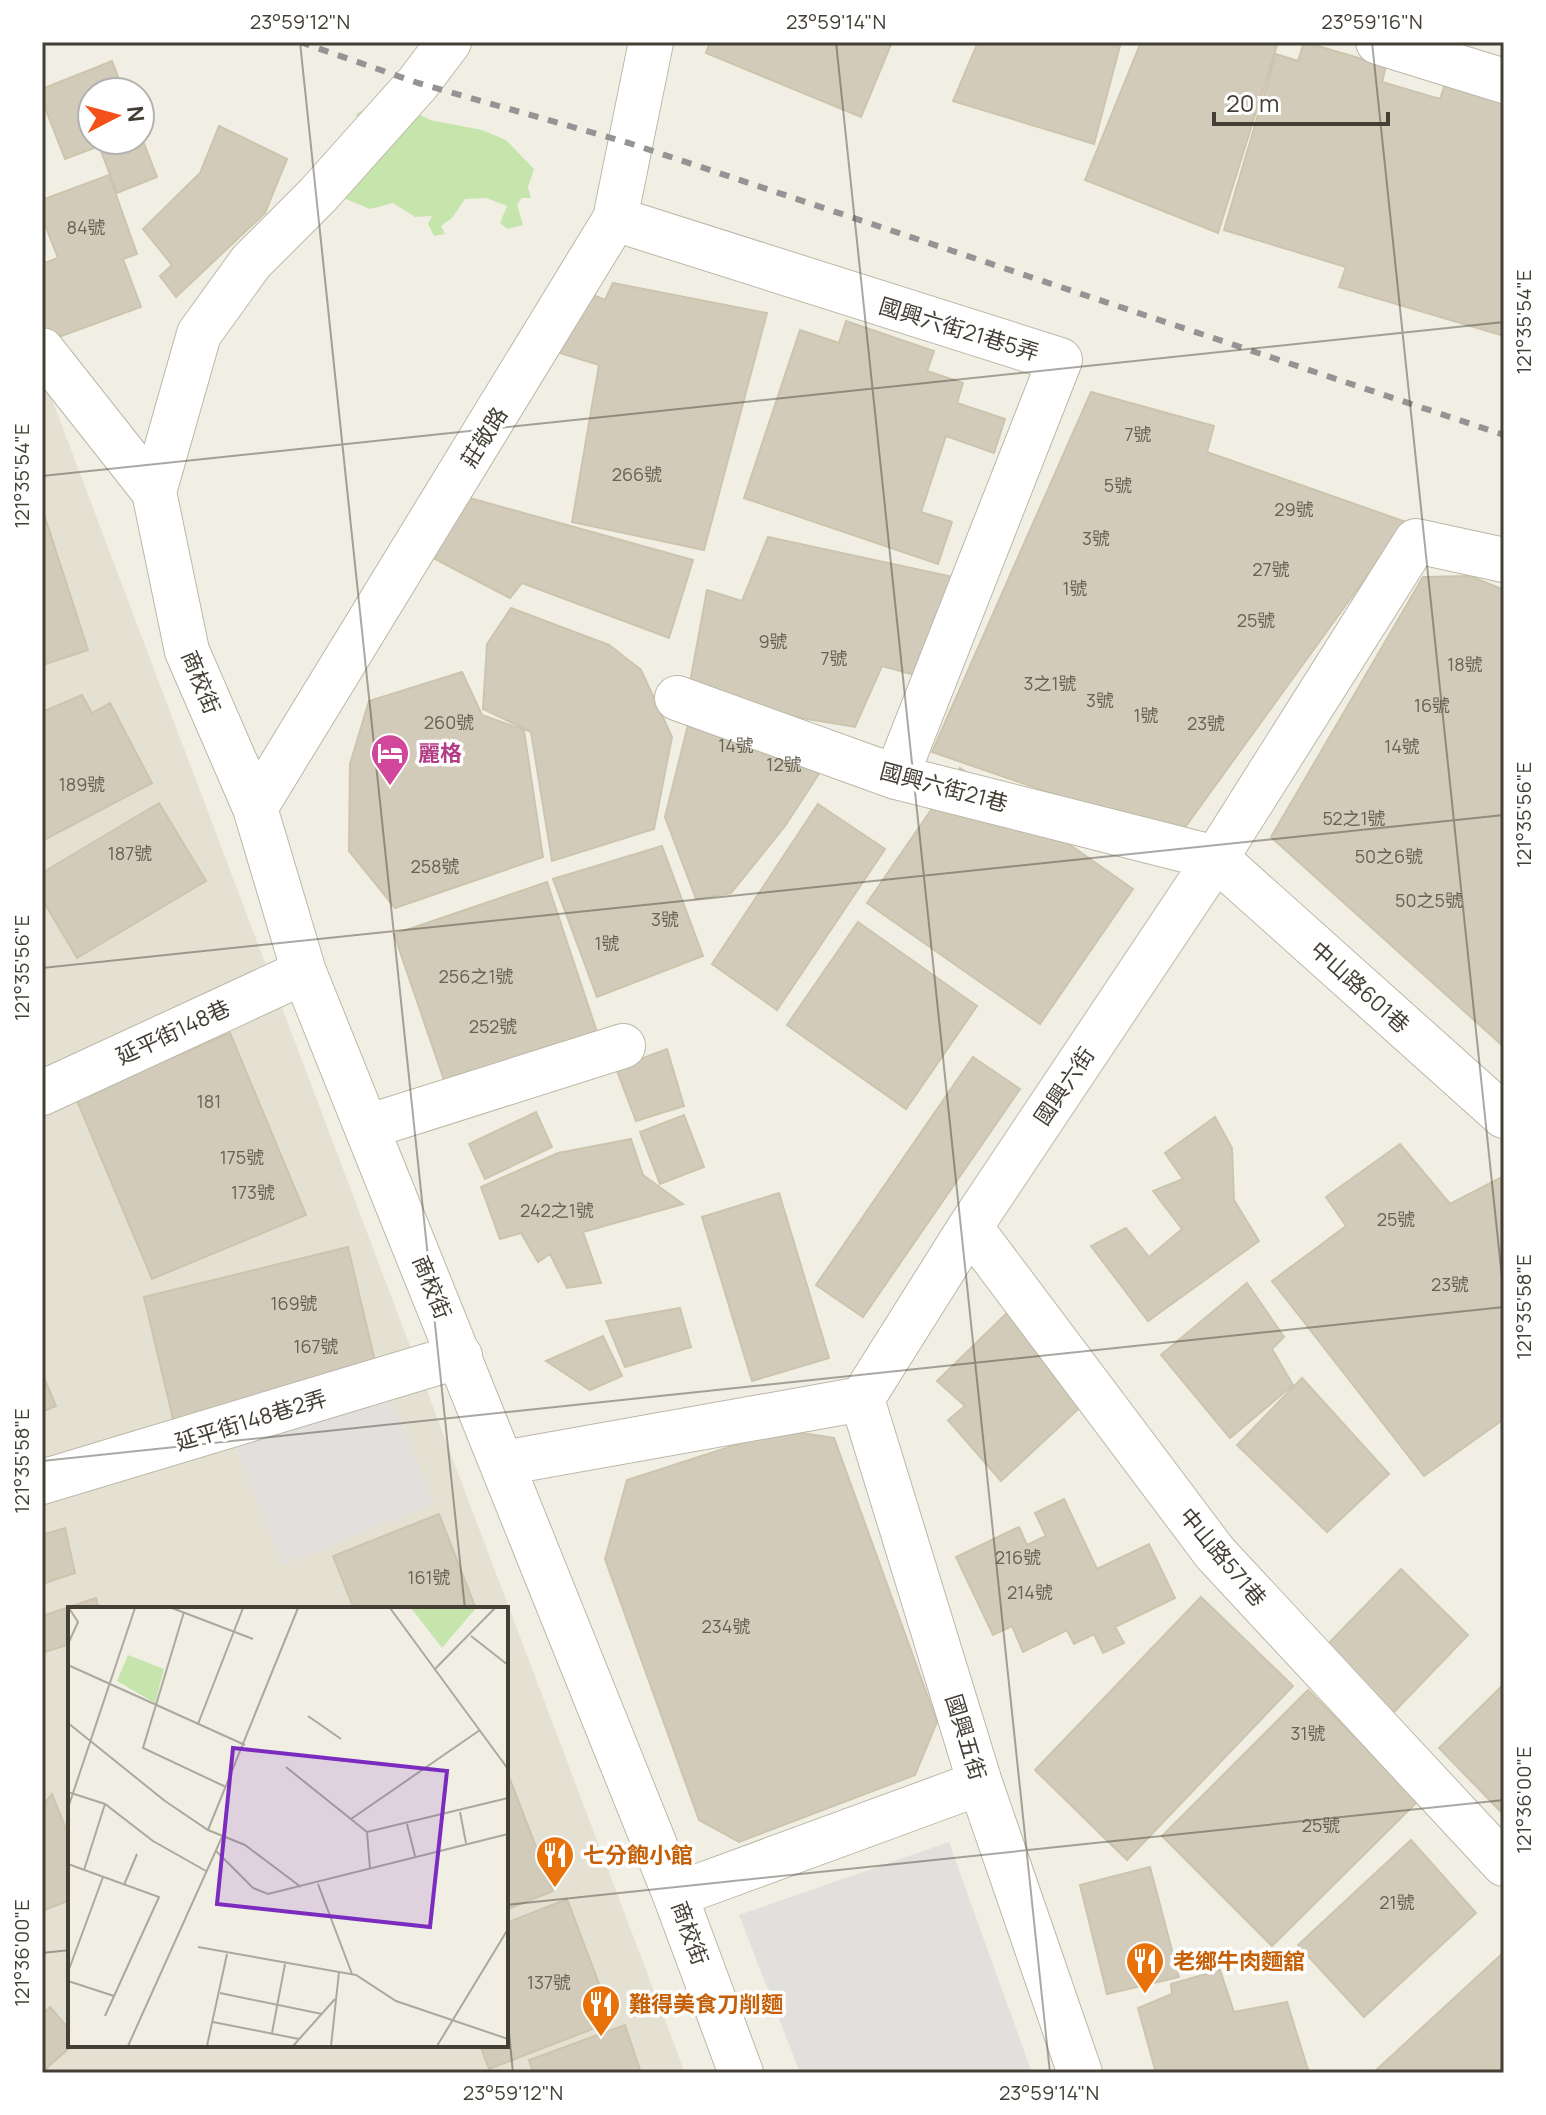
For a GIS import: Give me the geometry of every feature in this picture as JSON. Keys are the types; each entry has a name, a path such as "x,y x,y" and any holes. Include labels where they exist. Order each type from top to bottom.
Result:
{"street":[{"path":"154,492 199,334 251,262 318,195 418,83 449,42"},
{"name":"莊敬路","path":"255,808 615,219 651,42"},
{"path":"1378,42 1504,81"},
{"name":"國興六街21巷5弄","path":"615,219 1060,360 896,777"},
{"path":"42,350 154,492"},
{"name":"商校街","path":"154,492 187,651 255,808 304,972 675,1895 741,2073"},
{"name":"國興六街","path":"862,1399 970,1227 1216,858 1416,541 1504,560"},
{"name":"國興六街21巷","path":"677,698 896,777 1216,858"},
{"name":"中山路601巷","path":"1216,858 1504,1116"},
{"name":"延平街148巷","path":"42,1093 304,972"},
{"path":"367,1127 623,1046"},
{"name":"中山路571巷","path":"970,1227 1215,1553 1504,1864"},
{"name":"延平街148巷2弄","path":"42,1482 460,1356"},
{"path":"503,1463 862,1399"},
{"name":"國興五街","path":"862,1399 980,1783 1080,2073"},
{"path":"675,1895 980,1783"}],"shaded area":[{"path":"42,373 685,2073 42,2073"},
{"path":"386,1384 434,1504 282,1565 235,1445"},
{"path":"949,1842 1032,2073 800,2073 739,1915"}],"green space":[{"path":"370,106 407,108 430,120 482,130 506,140 534,169 528,187 531,198 522,198 517,204 523,225 507,229 500,223 507,206 486,198 465,199 452,218 441,226 445,234 434,236 428,224 432,216 415,217 393,203 370,209 343,198 359,128 356,114"}],"building":[{"path":"710,42 892,42 861,117 706,53"},
{"path":"978,42 1121,42 1094,144 953,101"},
{"path":"1141,42 1278,42 1218,233 1085,180"},
{"path":"1304,42 1386,66 1382,82 1440,99 1446,81 1504,98 1504,336 1339,287 1346,267 1224,230 1276,54 1298,61"},
{"path":"112,61 118,76 76,76 76,155 65,159 42,100 42,89"},
{"path":"219,126 287,159 265,213 176,297 160,276 172,265 143,229 200,173"},
{"path":"103,156 149,156 157,177 117,193"},
{"path":"109,175 137,254 123,259 141,307 42,343 42,264 58,258 42,217 42,200"},
{"path":"613,283 767,313 704,550 572,522 599,365 557,352 581,290 605,300"},
{"path":"846,321 934,351 927,371 963,383 957,403 1005,419 994,453 946,436 921,512 952,522 938,564 744,498 800,330 839,343"},
{"path":"1091,392 1214,426 1207,452 1406,522 1178,837 932,752"},
{"path":"459,495 693,560 669,638 522,583 510,598 435,559"},
{"path":"42,508 88,650 42,665"},
{"path":"768,537 953,577 915,675 882,666 855,727 687,699 707,590 742,601"},
{"path":"1470,576 1504,590 1504,1047 1271,837 1423,577"},
{"path":"511,608 609,645 641,670 672,737 654,829 552,861 531,732 483,709 487,644"},
{"path":"462,672 482,715 524,730 543,857 395,908 349,851 350,764 369,701"},
{"path":"82,695 92,713 110,703 152,783 42,841 42,712"},
{"path":"692,709 828,760 785,826 731,893 696,899 665,817"},
{"path":"960,768 1133,889 1040,1024 867,903"},
{"path":"159,803 206,881 77,958 42,899 42,873"},
{"path":"818,804 885,849 777,1010 712,964"},
{"path":"662,846 703,956 597,997 553,879"},
{"path":"547,882 598,1035 446,1086 394,934"},
{"path":"858,922 977,1006 906,1109 787,1025"},
{"path":"230,1033 306,1215 152,1279 76,1098"},
{"path":"667,1049 684,1106 636,1121 616,1068"},
{"path":"973,1057 1020,1089 863,1317 816,1285"},
{"path":"536,1112 552,1147 485,1179 469,1144"},
{"path":"684,1115 704,1167 660,1184 640,1132"},
{"path":"1215,1117 1232,1148 1234,1200 1259,1241 1148,1321 1091,1246 1126,1228 1149,1257 1182,1229 1153,1191 1183,1179 1165,1153"},
{"path":"631,1139 643,1175 683,1204 583,1232 601,1283 567,1288 550,1254 538,1262 521,1233 500,1239 481,1187 558,1153"},
{"path":"1400,1144 1450,1204 1504,1176 1504,1419 1424,1476 1272,1281 1346,1226 1326,1197"},
{"path":"779,1193 829,1358 752,1381 702,1217"},
{"path":"348,1247 378,1374 174,1423 144,1297"},
{"path":"1247,1283 1284,1337 1272,1349 1293,1385 1230,1438 1161,1355"},
{"path":"680,1308 691,1347 625,1367 606,1321"},
{"path":"1007,1313 1088,1400 1001,1481 948,1420 965,1406 937,1381"},
{"path":"603,1336 622,1376 590,1390 546,1361"},
{"path":"42,1373 56,1406 42,1412"},
{"path":"1302,1378 1389,1474 1327,1532 1237,1445"},
{"path":"782,1430 834,1438 937,1722 915,1775 739,1842 699,1820 605,1559 627,1480"},
{"path":"1064,1499 1097,1569 1149,1544 1175,1598 1115,1627 1124,1643 1103,1653 1094,1634 1074,1644 1067,1630 1023,1652 1012,1626 993,1635 956,1557 1019,1527 1027,1545 1046,1536 1035,1513"},
{"path":"439,1514 475,1607 353,1607 333,1556"},
{"path":"65,1528 75,1573 42,1584 42,1535"},
{"path":"1401,1569 1468,1635 1393,1713 1325,1647"},
{"path":"1201,1597 1293,1686 1127,1860 1035,1770"},
{"path":"96,1598 98,1607 69,1607"},
{"path":"68,1607 68,1645 42,1653 42,1616"},
{"path":"1504,1684 1504,1815 1439,1748"},
{"path":"1308,1690 1418,1801 1272,1946 1162,1836"},
{"path":"508,1774 553,1891 508,1909"},
{"path":"52,1794 68,1834 68,1901 42,1911 42,1806"},
{"path":"1411,1840 1476,1913 1364,2017 1298,1945"},
{"path":"1150,1867 1179,1977 1107,1994 1080,1885"},
{"path":"567,1899 613,2021 489,2069 481,2047 508,2047 508,1922"},
{"path":"1504,1952 1504,2073 1373,2073"},
{"path":"1220,1970 1234,2012 1287,2002 1309,2073 1156,2073 1138,2008 1172,1994 1171,1984"},
{"path":"50,2007 68,2028 68,2047 71,2047 42,2072 42,2015"},
{"path":"625,2025 641,2073 533,2073 529,2060"}],"railway":[{"path":"300,42 418,83 629,143 1504,435"}],"place":[{"name":"麗格","path":"390,787"},
{"name":"七分飽小館","path":"555,1889"},
{"name":"老鄉牛肉麵舘","path":"1145,1995"},
{"name":"難得美食刀削麵","path":"601,2038"}]}
